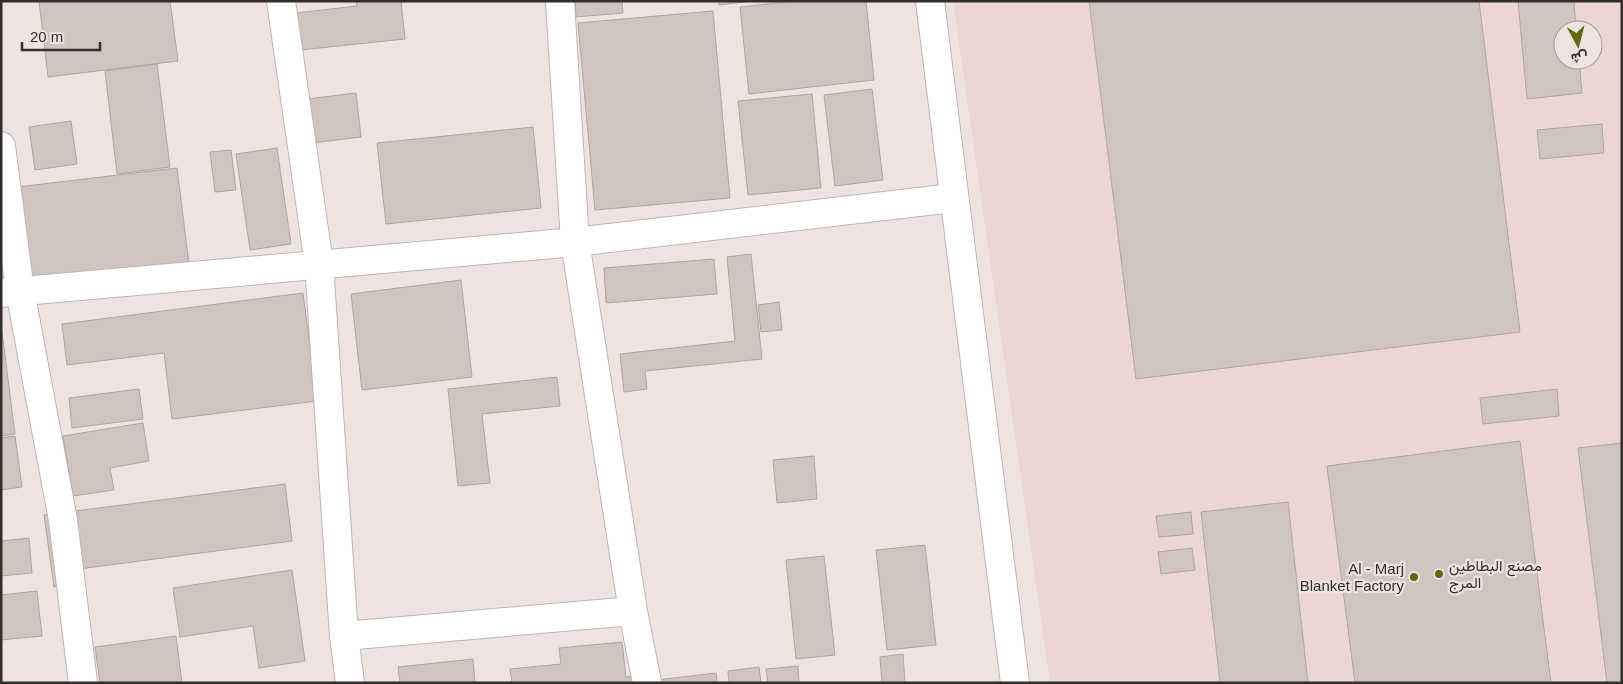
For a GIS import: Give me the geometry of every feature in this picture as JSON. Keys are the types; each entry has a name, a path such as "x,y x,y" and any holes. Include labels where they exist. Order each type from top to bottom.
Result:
{"street":[{"path":"281,1 319,264 344,636 350,683"},
{"path":"560,1 575,242 633,611 647,683"},
{"path":"930,1 953,198 1016,683"},
{"path":"1,146 11,292 63,520 83,683"},
{"path":"11,292 575,242 953,198"},
{"path":"344,636 633,611"}],"shaded area":[{"path":"953,1 1622,1 1622,683 1050,683"}],"building":[{"path":"39,1 170,1 178,61 48,77"},
{"path":"356,1 401,1 405,39 291,51 287,14 357,6"},
{"path":"575,1 622,1 623,13 576,17"},
{"path":"718,1 753,1 719,5"},
{"path":"795,1 866,1 874,80 749,94 740,7"},
{"path":"1089,1 1479,1 1520,332 1136,379"},
{"path":"1518,1 1574,1 1575,20 1553,20 1553,70 1580,70 1582,93 1527,99"},
{"path":"713,11 730,198 595,210 578,23"},
{"path":"157,64 170,167 117,174 105,71"},
{"path":"872,89 883,180 835,186 824,95"},
{"path":"356,93 361,137 312,143 307,99"},
{"path":"812,94 821,188 748,195 738,101"},
{"path":"71,121 77,164 35,170 29,127"},
{"path":"1602,124 1604,153 1540,159 1537,130"},
{"path":"533,127 541,208 386,224 377,143"},
{"path":"277,148 291,244 250,250 236,154"},
{"path":"231,150 236,190 215,192 210,152"},
{"path":"177,168 189,264 21,285 9,188"},
{"path":"751,254 762,359 645,371 647,389 624,392 620,354 735,341 727,257"},
{"path":"714,259 717,294 606,303 604,268"},
{"path":"461,280 472,377 362,390 351,294"},
{"path":"303,293 317,401 172,419 164,353 67,365 62,324"},
{"path":"779,302 782,330 761,332 758,305"},
{"path":"1,324 15,434 1,436"},
{"path":"557,377 560,406 482,414 490,483 458,486 448,389"},
{"path":"139,389 143,419 72,428 69,398"},
{"path":"1557,389 1559,416 1483,424 1480,398"},
{"path":"143,423 149,461 110,468 114,490 73,496 63,436"},
{"path":"15,436 22,487 1,490 1,438"},
{"name":"مصنع البطاطين المرج","path":"1520,441 1551,683 1355,683 1327,466"},
{"path":"1622,443 1622,683 1607,683 1578,448"},
{"path":"814,456 817,499 777,503 773,460"},
{"path":"285,484 292,541 79,569 81,583 54,587 44,515"},
{"path":"1288,502 1308,683 1220,683 1201,512"},
{"path":"1191,512 1193,534 1159,537 1156,516"},
{"path":"29,538 32,573 1,576 1,541"},
{"path":"925,545 936,645 887,650 876,550"},
{"path":"1192,548 1195,570 1161,574 1158,552"},
{"path":"824,556 835,655 796,659 786,560"},
{"path":"292,570 305,661 259,668 253,626 180,637 173,588"},
{"path":"37,591 42,636 1,640 1,595"},
{"path":"176,636 182,683 100,683 95,647"},
{"path":"622,642 626,677 637,676 638,683 512,683 510,669 561,664 559,648"},
{"path":"903,654 905,683 882,683 880,657"},
{"path":"473,659 475,683 400,683 398,667"},
{"path":"798,666 799,683 768,683 766,669"},
{"path":"759,667 761,683 729,683 728,671"},
{"path":"716,673 717,683 649,683 648,681"}],"place":[{"name":"مصنع البطاطين المرج","path":"1439,574"},
{"name":"Al - Marj Blanket Factory","path":"1414,577"}]}
